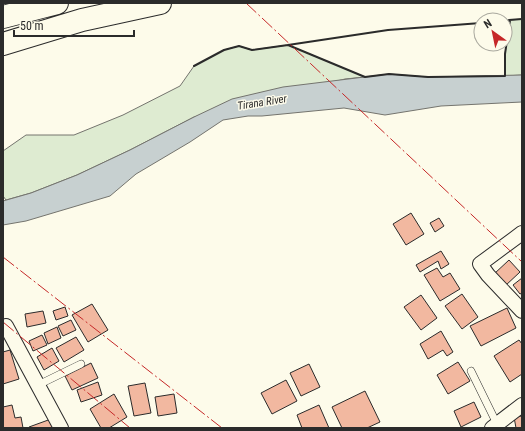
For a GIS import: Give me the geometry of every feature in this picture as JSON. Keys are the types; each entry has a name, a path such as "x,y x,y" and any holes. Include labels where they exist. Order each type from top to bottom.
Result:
{"highway":[{"path":"3,17 57,3"},
{"path":"3,44 82,20 160,3"}],"street":[{"path":"522,233 480,264 488,275 522,311"},
{"path":"6,326 60,428"},
{"path":"495,426 522,405"}],"lane":[{"path":"38,385 81,364"},
{"path":"471,371 495,426"}],"green space":[{"path":"522,19 522,75 505,76 505,52 513,52 513,20"},
{"path":"288,45 365,77 345,79 194,117 77,175 31,193 6,200 3,196 3,151 26,135 74,135 123,115 180,86 194,66 224,50 239,46 252,50"}],"water":[{"name":"Tirana River","path":"389,74 428,77 522,75 522,102 441,106 385,115 344,108 248,116 223,120 190,142 136,174 110,196 26,221 3,225 3,201 31,193 77,175 232,99 283,87"}],"building":[{"path":"411,213 424,234 406,245 393,224"},
{"path":"439,218 444,226 435,232 430,223"},
{"path":"441,251 449,264 441,269 438,261 420,272 416,265"},
{"path":"509,260 520,272 505,286 494,274"},
{"path":"437,268 443,277 450,273 460,289 440,301 424,275"},
{"path":"522,278 522,293 520,294 513,285"},
{"path":"462,294 478,317 462,329 445,306"},
{"path":"421,295 437,318 421,330 404,307"},
{"path":"92,304 108,330 88,342 72,315"},
{"path":"65,307 68,316 56,320 53,311"},
{"path":"507,308 516,328 481,346 470,326"},
{"path":"43,311 46,323 27,327 25,314"},
{"path":"71,320 76,330 63,336 58,326"},
{"path":"57,327 61,338 48,344 44,333"},
{"path":"441,331 453,352 447,356 443,350 428,359 420,344"},
{"path":"42,335 47,345 33,351 29,341"},
{"path":"76,337 84,350 64,362 56,348"},
{"path":"519,340 522,344 522,374 510,382 494,356"},
{"path":"52,348 59,361 44,370 37,357"},
{"path":"10,350 19,379 3,384 3,352"},
{"path":"458,362 470,381 448,394 437,375"},
{"path":"91,363 98,378 72,390 65,376"},
{"path":"309,364 320,387 301,396 290,373"},
{"path":"286,380 297,401 272,414 261,393"},
{"path":"98,382 102,395 81,402 77,390"},
{"path":"145,383 151,413 134,416 128,386"},
{"path":"365,391 380,422 367,428 342,428 332,407"},
{"path":"114,394 127,417 109,428 101,428 90,409"},
{"path":"174,394 177,413 158,416 155,397"},
{"path":"474,402 481,417 461,427 454,411"},
{"path":"12,405 15,418 21,417 23,428 3,428 3,407"},
{"path":"319,405 329,428 302,428 297,415"},
{"path":"522,416 522,428 516,428 514,417"},
{"path":"51,419 56,428 29,428 29,427"}],"wall":[{"path":"513,20 522,19"},
{"path":"473,24 388,30 288,45 365,77 389,74 428,77 505,76 505,52"},
{"path":"194,66 224,50 239,46 252,50 288,45"}],"power":[{"path":"246,3 522,262"},
{"path":"3,257 222,428"},
{"path":"3,322 130,428"}]}
